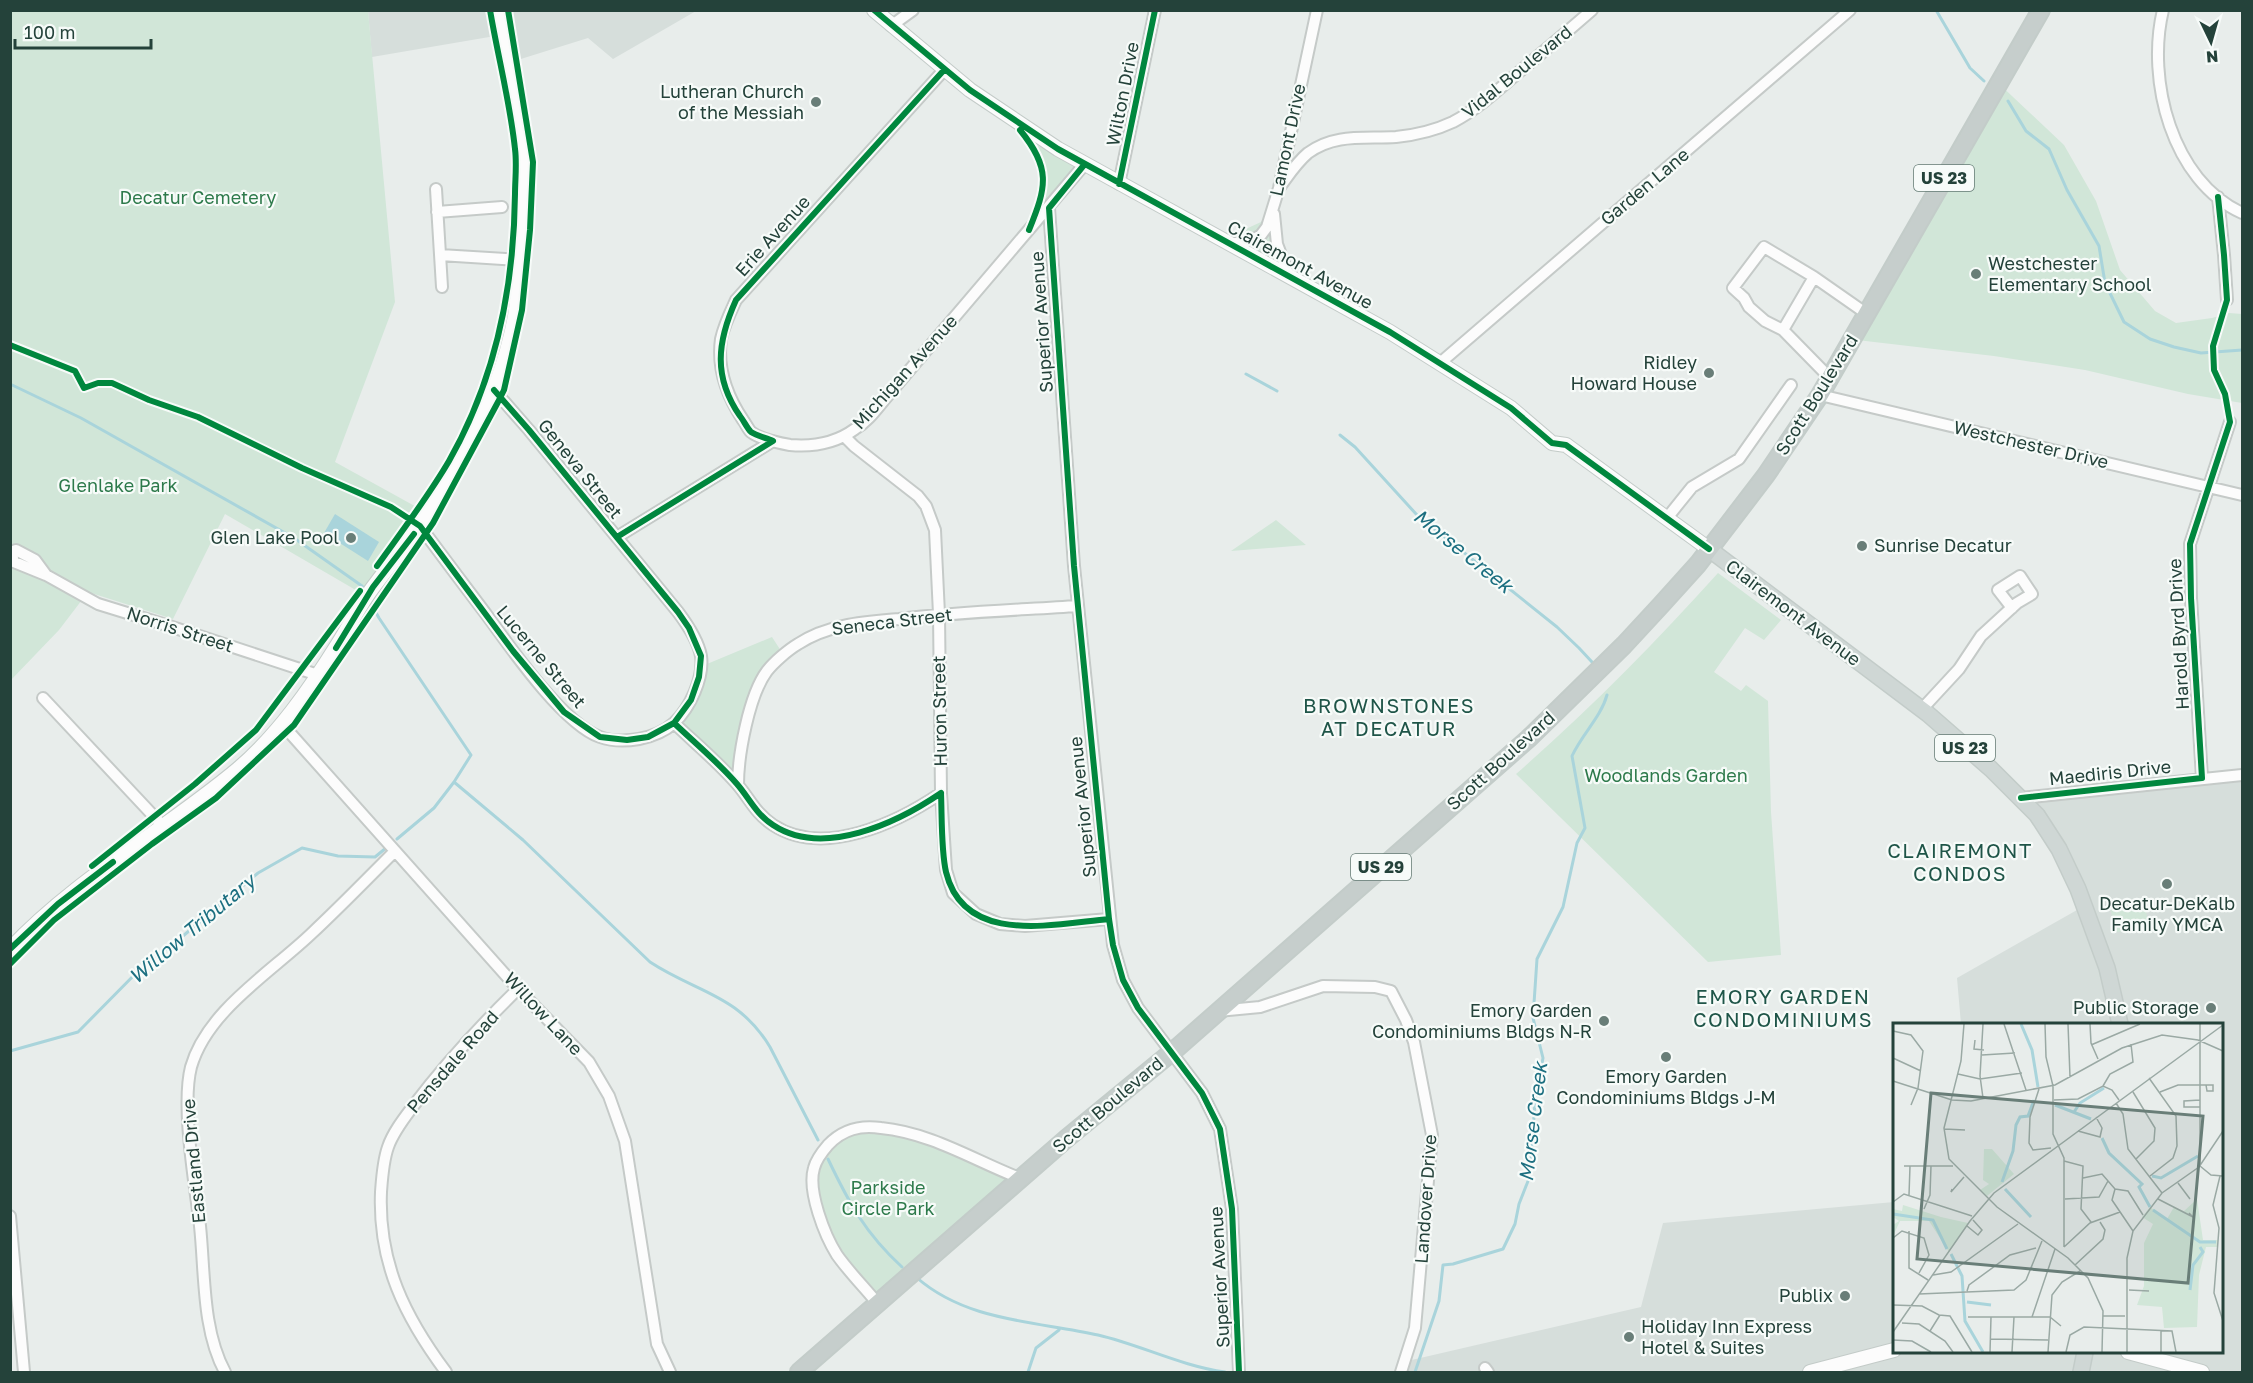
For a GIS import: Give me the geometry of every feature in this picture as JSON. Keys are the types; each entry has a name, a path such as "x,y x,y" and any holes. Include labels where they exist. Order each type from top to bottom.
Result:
{"highway":[{"name":"Scott Boulevard","path":"799,1372 1066,1139 1171,1052 1528,739 1624,645 1698,564 1766,475 1820,395 2041,10"}],"main road":[{"path":"10,949 69,895 240,767 282,724 318,675 373,587 420,526 460,462 494,390 514,319 520,260 522,124 499,10"},
{"name":"Clairemont Avenue","path":"874,10 944,70 1010,118 1084,165 1289,276 1440,363 1511,408 1552,443 1566,445 1922,709 2021,798 2042,822 2059,849 2078,889 2110,980 2120,1023"},
{"path":"1818,1372 1893,1350"},
{"path":"2081,1372 2085,1353"},
{"path":"2132,1353 2202,1372"},
{"path":"1854,1372 1872,1356"}],"street":[{"path":"891,26 913,10"},
{"name":"Wilton Drive","path":"1119,184 1155,10"},
{"name":"Lamont Drive","path":"1230,244 1248,242 1261,235 1267,227 1279,188 1317,10"},
{"name":"Vidal Boulevard","path":"1279,188 1299,161 1314,149 1328,142 1350,137 1415,135 1461,118 1485,101 1592,10"},
{"name":"Garden Lane","path":"1440,363 1850,10"},
{"path":"2163,10 2158,34 2157,60 2165,113 2173,135 2187,160 2218,197 2242,213"},
{"name":"Erie Avenue","path":"773,441 751,432 733,405 723,378 720,358 722,339 726,322 736,300 944,70"},
{"name":"Michigan Avenue","path":"773,441 783,444 826,443 844,436 866,421 1084,165"},
{"path":"436,189 442,287"},
{"path":"2218,197 2227,300"},
{"path":"1275,202 1275,234 1281,259 1289,276"},
{"path":"437,212 502,207"},
{"name":"Superior Avenue","path":"1049,208 1078,606 1113,945 1123,980 1138,1008 1202,1093 1220,1129 1233,1209 1239,1372"},
{"path":"1830,378 1783,330 1765,321 1733,288 1764,247 1814,277 1867,314"},
{"path":"440,255 520,260"},
{"path":"1783,330 1814,277"},
{"path":"1667,518 1692,487 1739,459 1791,385"},
{"name":"Geneva Street","path":"494,390 617,537 689,628 701,656 699,677 691,700 674,723"},
{"name":"Westchester Drive","path":"1820,395 2242,495"},
{"name":"Harold Byrd Drive","path":"2202,778 2190,544 2230,422"},
{"name":"Huron Street","path":"844,436 909,488 926,506 934,530 939,614 941,793 946,870 953,893 975,914 1000,924 1025,927 1109,919"},
{"path":"617,537 773,441"},
{"name":"Lucerne Street","path":"420,526 513,651 564,712 600,737 627,740 648,737 674,723"},
{"name":"Norris Street","path":"46,575 98,604 318,675"},
{"name":"Seneca Street","path":"738,785 743,735 752,704 767,671 797,644 824,630 861,623 939,614 1078,606"},
{"path":"1922,709 1959,669 1981,636 2012,608"},
{"path":"43,698 162,825"},
{"path":"674,723 738,785 752,807 771,824 788,834 809,838 835,837 866,830 897,819 941,793"},
{"name":"Willow Lane","path":"282,724 518,989 589,1062 609,1096 625,1141 657,1344 670,1372"},
{"name":"Maediris Drive","path":"2021,798 2242,775"},
{"name":"Eastland Drive","path":"225,1372 214,1350 208,1312 189,1125 188,1089 191,1069 200,1045 212,1024 311,935 395,851"},
{"name":"Landover Drive","path":"1218,1011 1260,1007 1323,986 1375,987 1391,991 1406,1020 1414,1042 1432,1135 1416,1328 1401,1372"},
{"name":"Pensdale Road","path":"446,1372 411,1320 398,1292 385,1253 380,1215 382,1177 388,1146 404,1119 438,1073 518,989"},
{"path":"878,1304 837,1255 819,1216 813,1187 813,1170 818,1157 835,1138 856,1127 882,1128 923,1135 1022,1179"},
{"path":"10,1216 24,1372"}],"shaded area":[{"path":"368,11 696,11 613,59 588,38 508,63 501,35 372,57"},
{"path":"2242,771 2242,1372 1398,1372 1403,1362 1641,1307 1663,1223 1893,1202 1893,1353 2223,1353 2223,1023 1961,1023 1957,978 2077,910 2058,852 2021,798"}],"green space":[{"name":"Decatur Cemetery","path":"11,11 368,11 395,302 335,462 431,515 366,596 225,514 173,619 88,592 59,630 11,680"},
{"path":"1995,80 2064,145 2096,201 2120,270 2155,311 2176,323 2229,313 2242,314 2242,403 2188,394 2085,370 1994,356 1857,340"},
{"path":"1031,143 1085,165 1039,207 1043,181 1038,159"},
{"path":"1275,202 1285,267 1222,240 1261,222"},
{"path":"1276,520 1306,545 1231,551"},
{"name":"Woodlands Garden","path":"1718,573 1781,620 1764,640 1745,628 1714,672 1741,691 1746,685 1768,701 1771,812 1781,955 1708,962 1516,774 1620,676"},
{"path":"772,637 783,654 765,669 734,776 678,723 695,687 695,669"},
{"path":"2145,904 2149,930 2115,932 2110,906"},
{"name":"Parkside Circle Park","path":"862,1129 914,1136 1014,1179 869,1300 830,1231 820,1201 816,1177 817,1170 826,1154 842,1140"}],"water":[{"name":"Glen Lake Pool","path":"335,514 379,542 368,561 324,533"}],"waterway":[{"path":"1936,10 1970,68 1984,81"},
{"path":"2008,101 2026,131 2049,149 2067,190 2099,246 2105,283 2124,322 2150,339 2174,347 2201,353 2242,350"},
{"path":"1246,374 1277,391"},
{"path":"10,384 81,418 294,538 362,586 365,592"},
{"name":"Morse Creek","path":"1340,435 1355,447 1417,515 1557,627 1592,662"},
{"path":"369,600 471,755 454,782 523,840 650,962 716,996 758,1029 770,1047 818,1140"},
{"name":"Morse Creek","path":"1415,1372 1439,1301 1443,1265 1503,1249 1515,1224 1519,1204 1530,1176 1535,1101 1543,1058 1533,1018 1537,959 1563,907 1577,843 1585,828 1572,756 1600,711 1607,695"},
{"name":"Willow Tributary","path":"397,839 434,808 454,782"},
{"name":"Willow Tributary","path":"10,1051 78,1032 147,962 171,946 258,873 302,848 338,856 375,857 386,848"},
{"path":"828,1159 859,1217 878,1242 902,1267"},
{"path":"916,1277 936,1292 980,1311 1003,1318 1098,1335 1193,1365 1225,1372"},
{"path":"1028,1372 1036,1348 1059,1330"}],"cycle path":[{"path":"377,566 432,488 465,430 490,365 506,298 514,229 516,155 490,10"},
{"path":"10,964 54,920 216,798 294,725 433,523 498,402 504,390 522,310 530,230 533,162 508,10"},
{"path":"874,10 970,90 1058,149 1390,332 1511,408 1552,443 1566,445 1709,549"},
{"path":"1119,184 1155,10"},
{"path":"773,441 751,432 731,402 725,387 722,373 722,345 736,300 944,70"},
{"path":"1020,130 1037,155 1043,178 1040,201 1029,230"},
{"path":"1084,165 1049,208 1074,566 1109,919 1113,945 1123,980 1138,1008 1202,1093 1220,1129 1232,1209 1239,1372"},
{"path":"2021,798 2202,778 2190,544 2230,422 2225,394 2214,370 2213,346 2227,300 2218,197"},
{"path":"10,345 75,371 84,388 98,383 112,383 149,400 198,417 302,468 391,507 420,526 513,651 564,712 600,737 627,740 648,737 674,723 691,700 699,677 701,656 689,628 494,390"},
{"path":"617,537 773,441"},
{"path":"336,648 373,587 414,534"},
{"path":"92,866 195,784 256,730 360,591"},
{"path":"674,723 730,776 762,816 773,825 793,834 814,838 859,833 903,815 941,793"},
{"path":"941,793 942,844 946,872 956,895 971,911 991,921 1013,925 1038,926 1109,919"},
{"path":"10,949 58,904 113,862"}],"place":[{"name":"Lutheran Church of the Messiah","path":"816,102"},
{"name":"Westchester Elementary School","path":"1976,274"},
{"name":"Ridley Howard House","path":"1709,373"},
{"name":"Glen Lake Pool","path":"351,538"},
{"name":"Sunrise Decatur","path":"1862,546"},
{"name":"Decatur-DeKalb Family YMCA","path":"2167,884"},
{"name":"Public Storage","path":"2211,1008"},
{"name":"Emory Garden Condominiums Bldgs N-R","path":"1604,1021"},
{"name":"Emory Garden Condominiums Bldgs J-M","path":"1666,1057"},
{"name":"Publix","path":"1845,1296"},
{"name":"Holiday Inn Express Hotel & Suites","path":"1629,1337"}],"district":[{"name":"BROWNSTONES AT DECATUR","path":"1389,718"},
{"name":"CLAIREMONT CONDOS","path":"1960,862"},
{"name":"EMORY GARDEN CONDOMINIUMS","path":"1783,1008"}],"park label":[{"name":"Glenlake Park","path":"118,486"}]}
